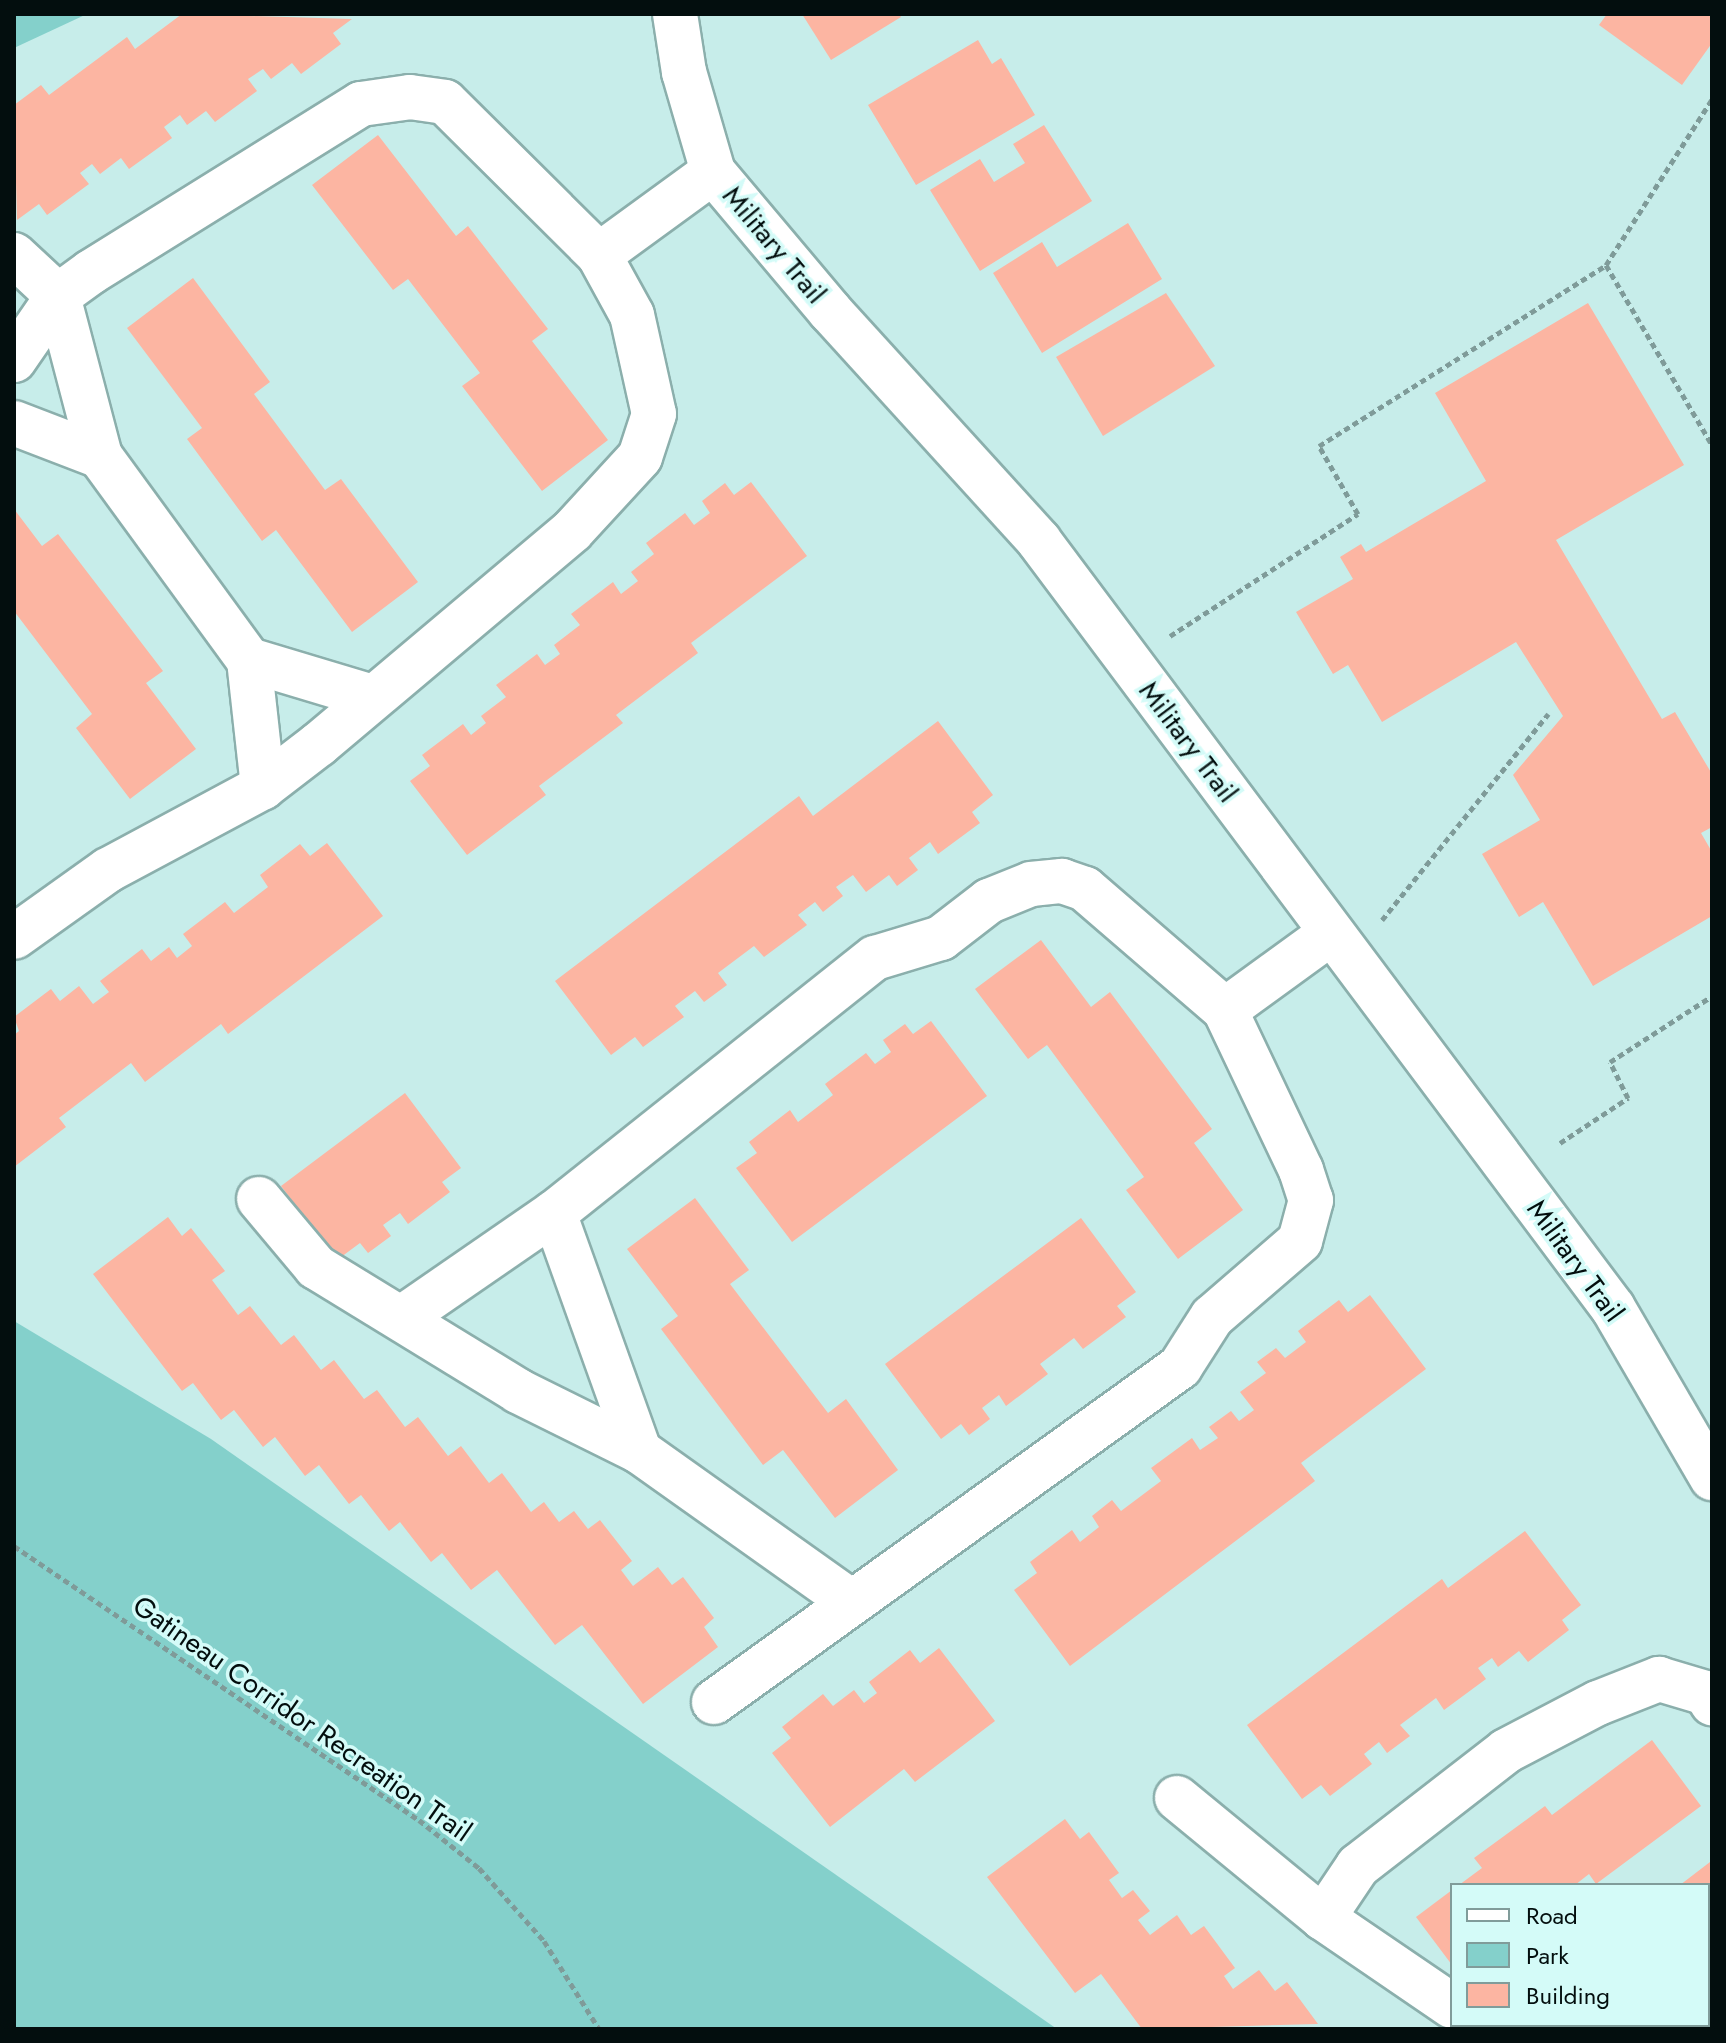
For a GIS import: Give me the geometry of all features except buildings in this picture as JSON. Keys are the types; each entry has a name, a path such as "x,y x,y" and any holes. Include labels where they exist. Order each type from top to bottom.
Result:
{"street":[{"name":"Military Trail","path":"675,14 684,72 713,172 830,311 1039,541 1613,1308 1712,1478"},
{"path":"14,360 58,296 361,104 396,96 445,102 599,255 632,315 654,414 640,457 572,531 263,787 108,870 14,937"},
{"path":"599,255 713,172"},
{"path":"14,255 58,296 100,456 249,660 263,787"},
{"path":"14,423 100,456"},
{"path":"249,660 372,697"},
{"path":"403,1317 554,1213 875,958 941,938 989,901 1031,884 1062,881 1085,889 1225,1010 1305,1180 1311,1200 1300,1241 1212,1317 1180,1367 849,1600 714,1702"},
{"path":"1225,1010 1337,941"},
{"path":"259,1199 316,1267 403,1317 518,1391 639,1451 849,1600"},
{"path":"554,1213 639,1451"},
{"path":"1323,1918 1358,1866 1506,1751 1659,1679 1710,1695"},
{"path":"1177,1798 1323,1918 1450,2005"}],"path":[{"path":"1129,663 1358,514 1319,446 1606,265 1712,99"},
{"path":"1606,265 1712,445"},
{"path":"1337,941 1388,915 1548,714"},
{"path":"1560,1143 1628,1098 1610,1062 1712,996"},
{"name":"Gatineau Corridor Recreation Trail","path":"14,1546 419,1820 479,1868 544,1941 599,2029"}],"green space":[{"path":"14,14 87,14 14,48"},
{"path":"14,1321 211,1439 1057,2029 14,2029"}]}
